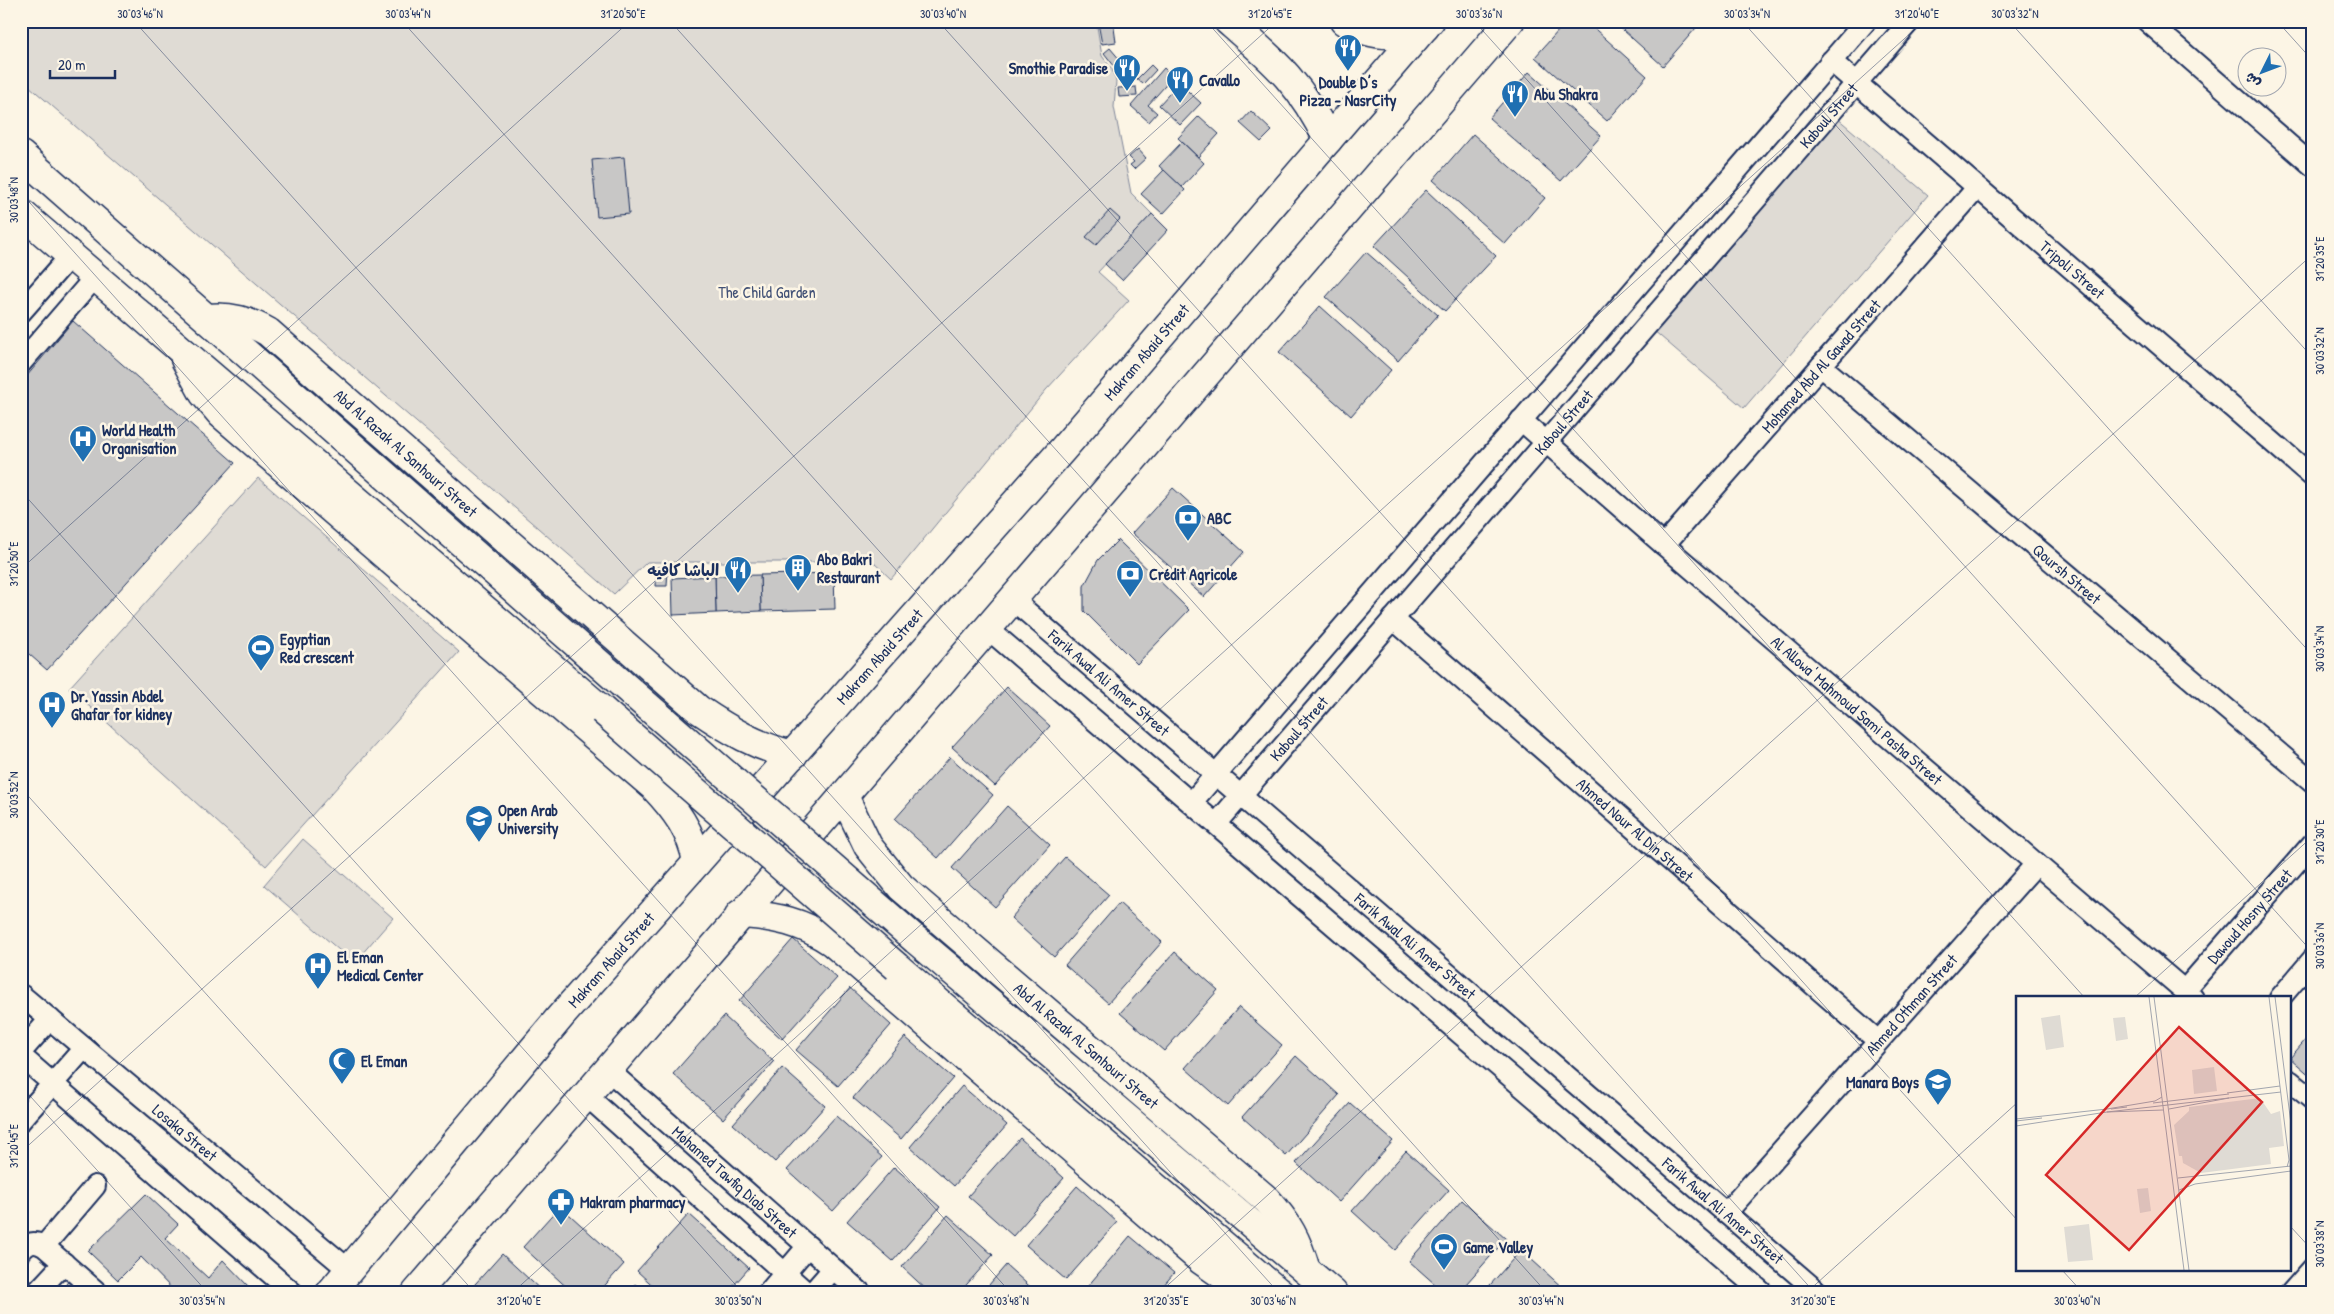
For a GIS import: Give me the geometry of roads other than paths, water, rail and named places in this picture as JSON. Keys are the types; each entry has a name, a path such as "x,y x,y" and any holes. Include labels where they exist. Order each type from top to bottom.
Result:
{"street":[{"path":"1228,21 1278,65 1292,80 1313,110 1328,140"},
{"path":"1344,21 1354,27 1379,35 1403,34 1428,24"},
{"path":"416,1293 1510,21"},
{"name":"Kaboul Street","path":"1192,802 1866,21"},
{"name":"Kaboul Street","path":"1217,823 1910,21"},
{"path":"2147,21 2313,166"},
{"name":"Makram Abaid Street","path":"330,1293 561,1016 794,755 1056,456 1428,24"},
{"name":"Tripoli Street","path":"1831,61 2313,477"},
{"path":"21,154 909,933 1332,1293"},
{"name":"Mohamed Abd Al Gawad Street","path":"1664,545 1978,188"},
{"path":"21,213 181,348 904,973 1280,1293"},
{"path":"21,312 71,255"},
{"path":"21,363 96,276"},
{"name":"Abd Al Razak Al Sanhouri Street","path":"208,318 240,319 268,332 698,709 735,734 773,750 794,755"},
{"path":"181,348 191,372 204,394 221,414 632,766 667,800 678,815 694,847 697,862"},
{"name":"Qoursh Street","path":"1821,366 2313,782"},
{"name":"Al Allowa' Mahmoud Sami Pasha Street","path":"1521,420 1664,545 2189,994"},
{"name":"Farik Awal Ali Amer Street","path":"1012,599 1819,1293"},
{"name":"Ahmed Nour Al Din Street","path":"1393,618 1877,1040"},
{"path":"987,628 1217,823 1763,1293"},
{"path":"632,766 654,762 673,749 679,740 685,724 683,696"},
{"name":"Abd Al Razak Al Sanhouri Street","path":"844,796 868,846 901,887 1266,1200 1285,1220 1298,1244 1306,1270"},
{"name":"Dawoud Hosny Street","path":"2189,994 2313,843"},
{"name":"Ahmed Othman Street","path":"1726,1213 1877,1040 2036,864"},
{"path":"844,952 848,923 859,902 878,889 901,887"},
{"path":"740,914 780,917 816,931 844,952 1201,1260 1224,1276 1250,1288 1280,1293"},
{"path":"2282,996 2313,959"},
{"name":"Losaka Street","path":"21,995 349,1270"},
{"path":"21,1052 50,1019"},
{"path":"21,1120 84,1048"},
{"path":"21,1056 292,1293"},
{"name":"Mohamed Tawfiq Diab Street","path":"608,1070 861,1293"},
{"path":"2292,1083 2313,1100"},
{"name":"Mohamed Tawfiq Diab Street","path":"587,1096 807,1293"},
{"path":"44,1246 94,1186"},
{"path":"21,1251 30,1243 38,1243 44,1246 98,1293"},
{"path":"768,1293 808,1246"},
{"path":"36,1293 64,1263"},
{"path":"2291,1293 2313,1268"},
{"path":"812,1293 833,1269"}],"place":[{"name":"Double D’s Pizza - NasrCity","path":"1348,72"},
{"name":"Smothie Paradise","path":"1127,92"},
{"name":"Cavallo","path":"1180,104"},
{"name":"Abu Shakra","path":"1515,118"},
{"name":"World Health Organisation","path":"83,463"},
{"name":"ABC","path":"1188,542"},
{"name":"Abo Bakri Restaurant","path":"798,592"},
{"name":"الباشا كافيه","path":"738,594"},
{"name":"Crédit Agricole","path":"1130,598"},
{"name":"Egyptian Red crescent","path":"261,672"},
{"name":"Dr. Yassin Abdel Ghafar for kidney","path":"52,729"},
{"name":"Open Arab University","path":"479,843"},
{"name":"El Eman Medical Center","path":"318,990"},
{"name":"El Eman","path":"342,1085"},
{"name":"Manara Boys","path":"1938,1106"},
{"name":"Makram pharmacy","path":"561,1226"},
{"name":"Game Valley","path":"1444,1271"}],"park label":[{"name":"The Child Garden","path":"767,292"}]}
